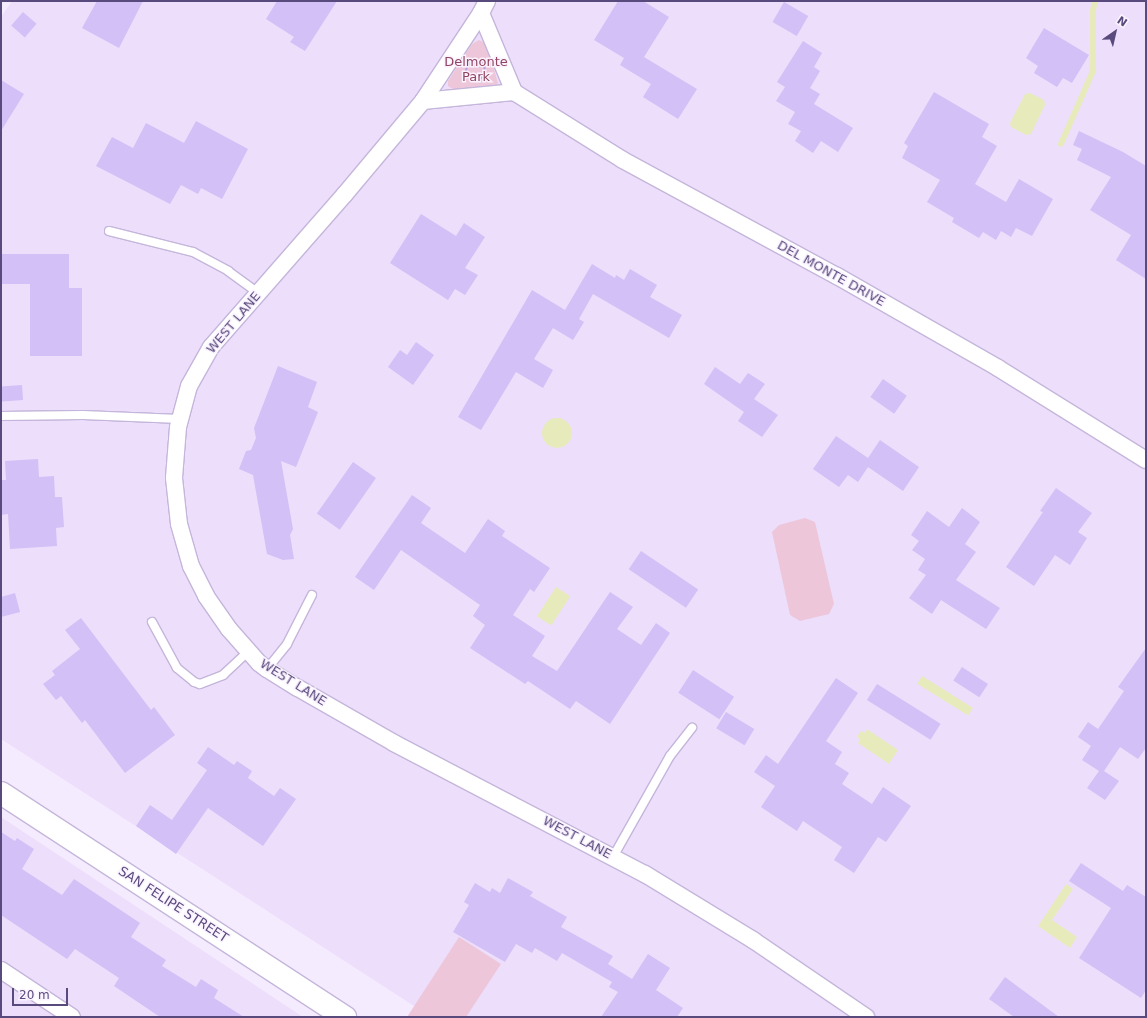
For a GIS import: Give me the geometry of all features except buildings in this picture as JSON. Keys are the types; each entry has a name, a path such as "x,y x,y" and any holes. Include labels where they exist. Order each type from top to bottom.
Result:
{"main road":[{"name":"SAN FELIPE STREET","path":"1,793 345,1017"}],"street":[{"path":"423,101 514,92 484,7"},
{"name":"WEST LANE","path":"484,7 423,101 345,194 211,347 189,386 180,419 174,478 179,524 191,566 210,601 229,630 259,663 298,688 394,743 645,874 753,940 866,1017"},
{"name":"DEL MONTE DRIVE","path":"514,92 623,160 837,276 992,364 1146,460"},
{"path":"1,970 72,1017"}],"lane":[{"path":"109,231 193,252 228,271 258,293"},
{"path":"1,416 83,415 180,419"},
{"path":"267,668 287,644 312,595"},
{"path":"152,622 177,668 194,682 200,684 223,675 248,651"},
{"path":"613,857 670,756 692,728"}],"path":[{"path":"474,61 483,63 486,69 486,76 477,81 471,79 467,74 468,64 474,61"}],"shaded area":[{"path":"12,1 1146,1 1146,1017 431,1017 1,739 1,17"},
{"path":"1030,93 1044,100 1045,105 1031,134 1026,135 1011,127 1010,123 1025,94"},
{"path":"557,418 568,422 572,433 568,444 557,448 546,444 542,433 546,422"},
{"path":"556,587 570,596 551,626 537,616"},
{"path":"922,676 973,708 968,715 917,684"},
{"path":"867,729 898,750 889,764 858,743 860,739 857,737 861,731 865,733"},
{"path":"1,817 303,1017 1,1017"},
{"path":"1066,884 1073,889 1052,920 1077,937 1070,948 1038,926"}],"green space":[{"name":"Delmonte Park","path":"479,40 487,44 498,83 494,88 456,91 448,86 448,81 472,44"},
{"path":"805,518 815,522 834,604 829,614 800,621 790,615 772,532 779,525"},
{"path":"459,937 501,964 466,1017 407,1017"}],"waterway":[{"path":"1061,144 1093,71 1093,11 1095,1"}]}
